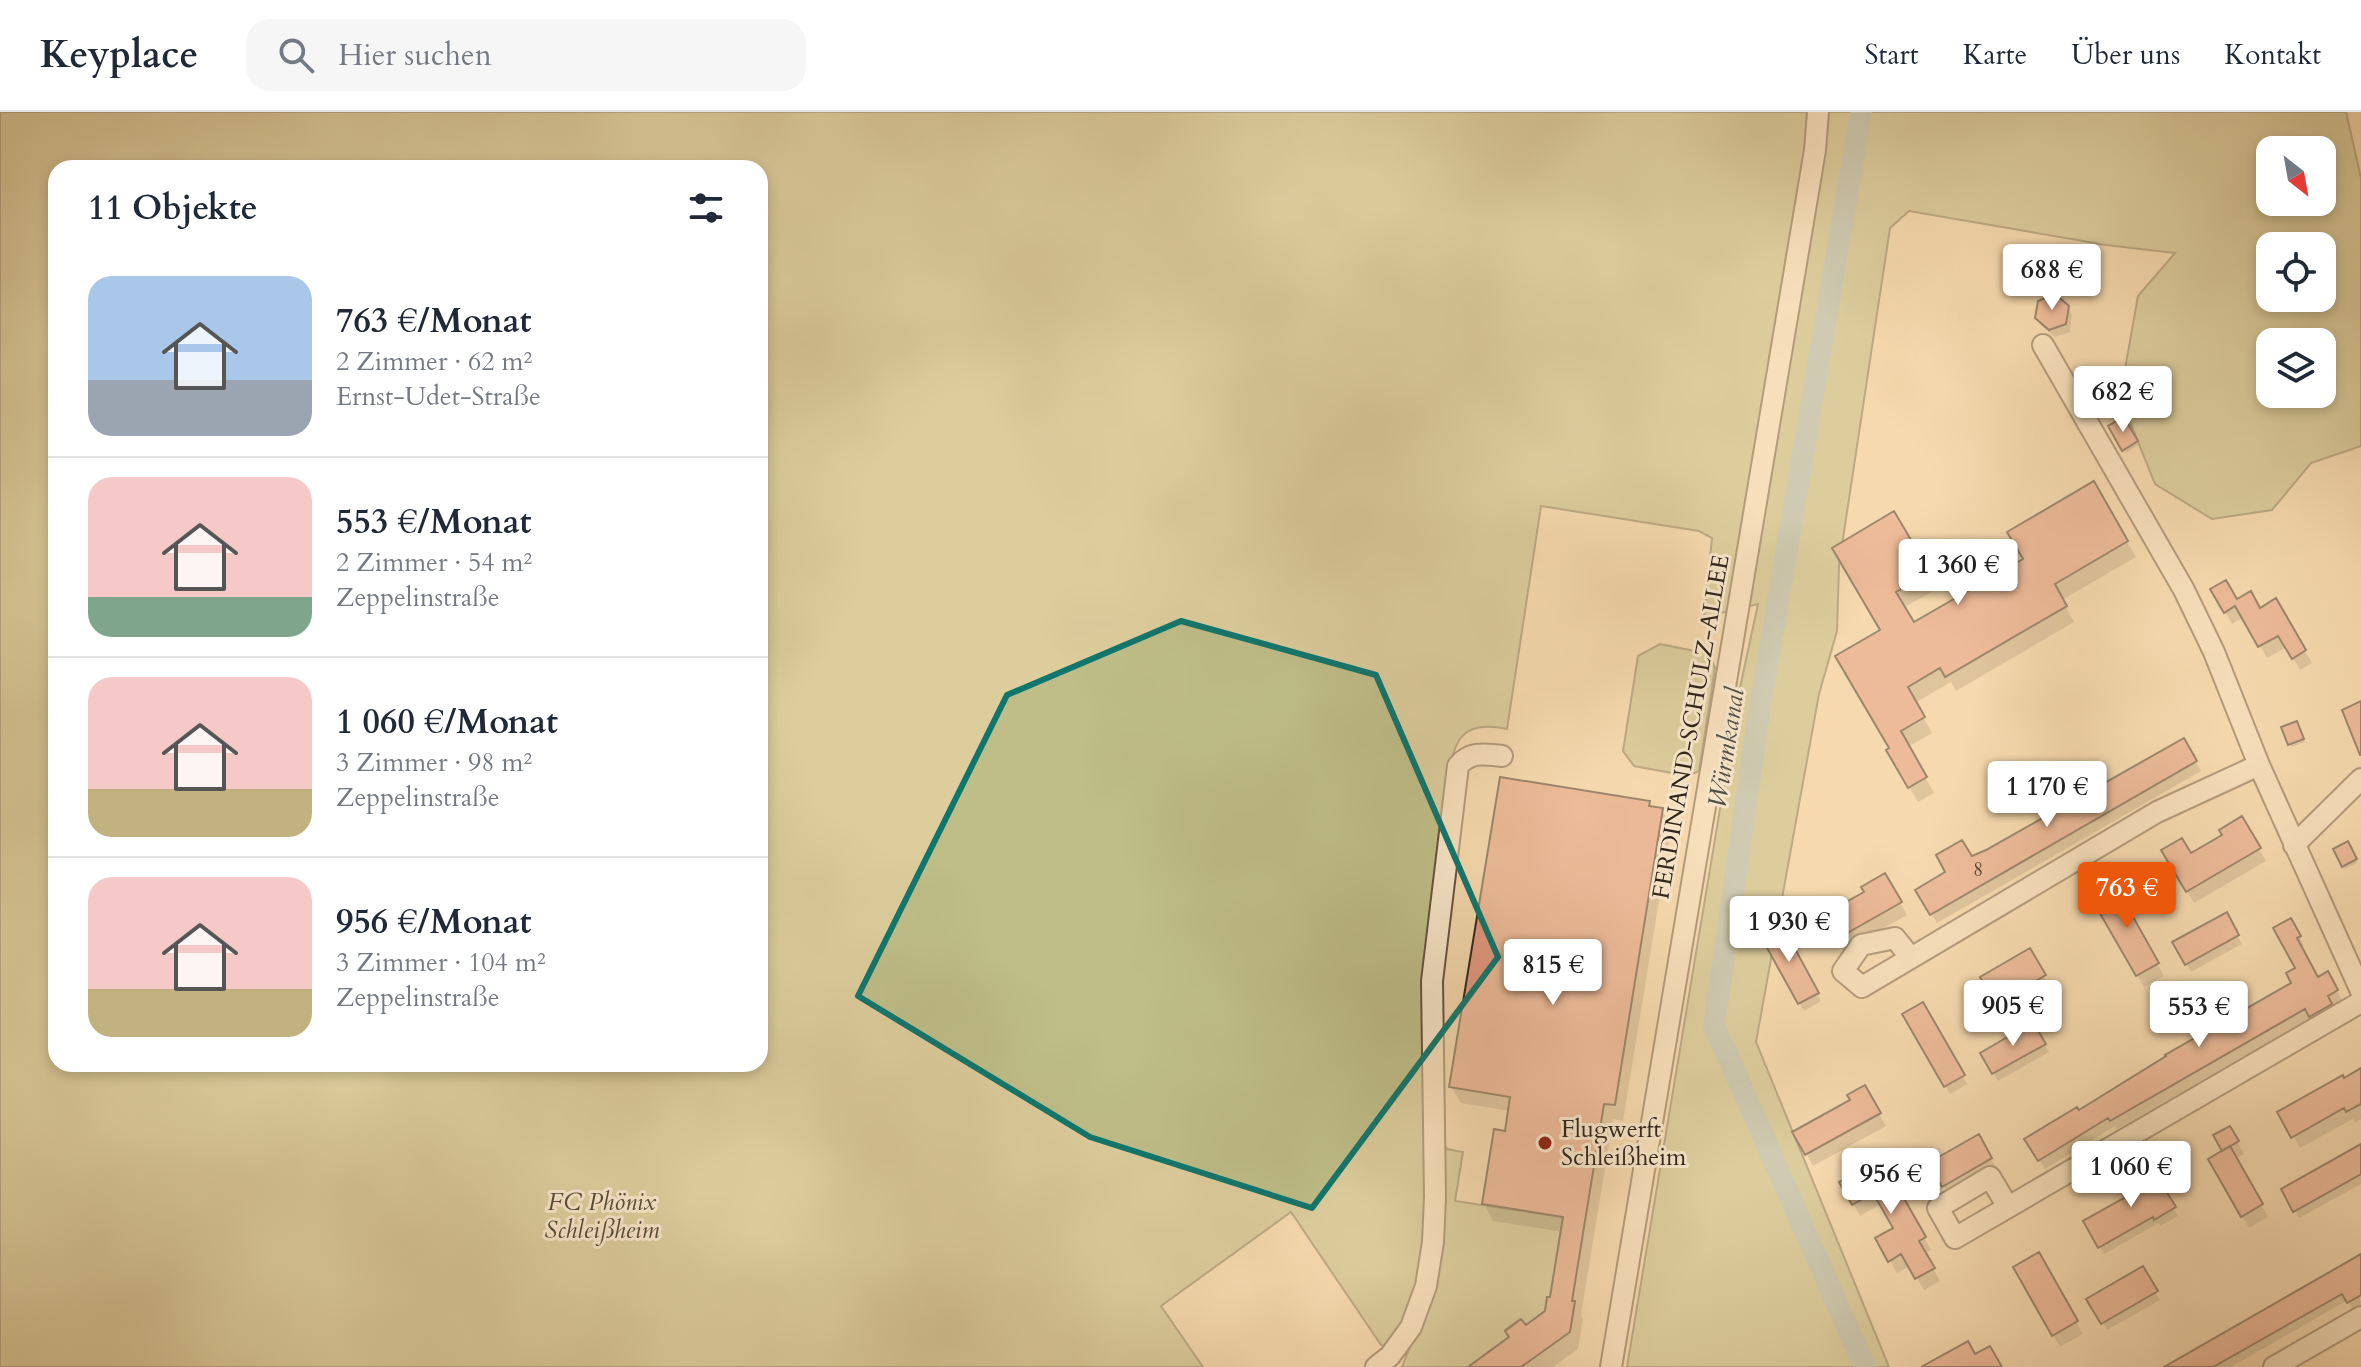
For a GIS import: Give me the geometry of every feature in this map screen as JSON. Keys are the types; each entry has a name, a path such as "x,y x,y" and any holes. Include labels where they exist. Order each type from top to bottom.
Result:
{"street":[{"name":"FERDINAND-SCHULZ-ALLEE","path":"1608,1362 1815,150 1818,112"},
{"path":"2043,345 2184,590 2214,652 2259,765 2361,991"},
{"path":"1376,1367 1390,1356 1411,1327 1426,1286 1433,1242 1432,981 1458,766 1474,754 1502,756"},
{"path":"1911,958 2157,812 2259,765"},
{"path":"2294,845 2361,779"},
{"path":"2008,1207 2361,1002"},
{"path":"2274,1367 2361,1317"}],"highlighted area":[{"path":"1181,621 1376,675 1498,957 1312,1208 1090,1137 858,996 1007,695"}],"green space":[{"name":"FC Phönix Schleißheim","path":"0,112 2346,112 2361,178 2361,446 2311,463 2272,510 2212,519 2155,484 2120,397 2138,296 2175,253 2106,245 1909,211 1890,228 1839,565 1837,631 1819,694 1756,1042 1889,1367 1627,1367 1741,683 1758,604 1704,617 1712,538 1699,531 1541,506 1507,729 1479,727 1470,730 1457,743 1447,779 1422,991 1429,1231 1412,1311 1388,1347 1381,1345 1291,1212 1161,1306 1203,1367 0,1367"},
{"path":"1660,644 1709,654 1715,668 1699,771 1688,776 1634,766 1623,751 1638,656"},
{"path":"1442,1140 1447,1149 1463,1152 1455,1201 1563,1217 1551,1297 1545,1311 1526,1325 1520,1319 1505,1330 1509,1337 1468,1367 1402,1367 1423,1314"}],"building":[{"path":"2055,294 2069,306 2066,324 2049,330 2035,318 2038,301"},
{"path":"2124,417 2138,441 2122,451 2108,426"},
{"path":"2094,481 2128,541 2055,584 2067,606 1945,677 1940,668 1908,687 1925,717 1901,731 1927,777 1908,788 1886,750 1889,748 1835,656 1880,630 1832,548 1894,511 1930,572 1896,592 1914,622 2023,559 2007,532"},
{"path":"2226,580 2237,599 2251,591 2260,608 2276,598 2306,650 2292,659 2278,636 2258,647 2235,606 2224,613 2210,589"},
{"path":"2361,701 2361,755 2360,755 2342,710"},
{"path":"2297,721 2304,739 2288,745 2281,727"},
{"path":"2184,738 2197,761 1930,915 1915,890 1945,872 1936,855 1962,840 1972,856 1986,850"},
{"path":"1500,777 1650,801 1649,806 1663,808 1615,1105 1604,1104 1572,1301 1575,1301 1570,1332 1521,1367 1468,1367 1509,1337 1505,1331 1521,1319 1526,1325 1545,1311 1563,1217 1482,1204 1494,1129 1505,1131 1510,1097 1449,1087"},
{"path":"2242,816 2261,848 2186,892 2161,850 2182,838 2191,853 2222,835 2219,830"},
{"path":"2348,841 2357,859 2342,867 2333,849"},
{"path":"1885,873 1902,902 1835,940 1821,916 1864,892 1861,887"},
{"path":"2124,879 2133,894 2123,899 2159,963 2136,976 2098,910 2112,903 2104,890"},
{"path":"2227,912 2239,935 2185,965 2172,942"},
{"path":"2291,918 2301,936 2297,938 2318,977 2328,971 2338,990 2328,996 2332,1004 2309,1017 2305,1009 2110,1121 2108,1118 2038,1161 2024,1139 2077,1107 2079,1110 2165,1055 2291,983 2286,973 2295,968 2273,928"},
{"path":"1781,923 1819,993 1798,1004 1760,935"},
{"path":"2030,948 2046,975 2020,990 2016,985 1993,999 1980,977"},
{"path":"1923,1002 1965,1075 1944,1087 1902,1014"},
{"path":"2033,1022 2046,1044 1992,1074 1980,1053"},
{"path":"2361,1068 2361,1104 2346,1112 2344,1108 2291,1138 2277,1112"},
{"path":"1865,1085 1881,1113 1805,1155 1792,1132 1850,1100 1847,1095"},
{"path":"2230,1126 2239,1141 2222,1151 2213,1135"},
{"path":"1979,1134 1992,1158 1942,1187 1928,1163"},
{"path":"2361,1144 2361,1174 2293,1212 2281,1189"},
{"path":"2230,1146 2263,1204 2241,1217 2208,1159"},
{"path":"1881,1158 1926,1237 1919,1241 1935,1268 1915,1279 1901,1254 1888,1262 1875,1238 1893,1228 1873,1193 1852,1205 1839,1182"},
{"path":"2149,1164 2176,1207 2098,1248 2083,1221 2138,1190 2130,1174"},
{"path":"2039,1252 2078,1321 2052,1336 2013,1267"},
{"path":"2361,1254 2361,1295 2347,1303 2342,1294 2213,1367 2164,1367"},
{"path":"2143,1266 2158,1291 2101,1324 2086,1299"},
{"path":"1968,1341 1975,1354 1990,1346 2002,1367 1921,1367"}],"waterway":[{"name":"Würmkanal","path":"1861,112 1759,713 1714,1025 1865,1367"}],"place":[{"name":"Flugwerft Schleißheim","path":"1545,1143"}]}
